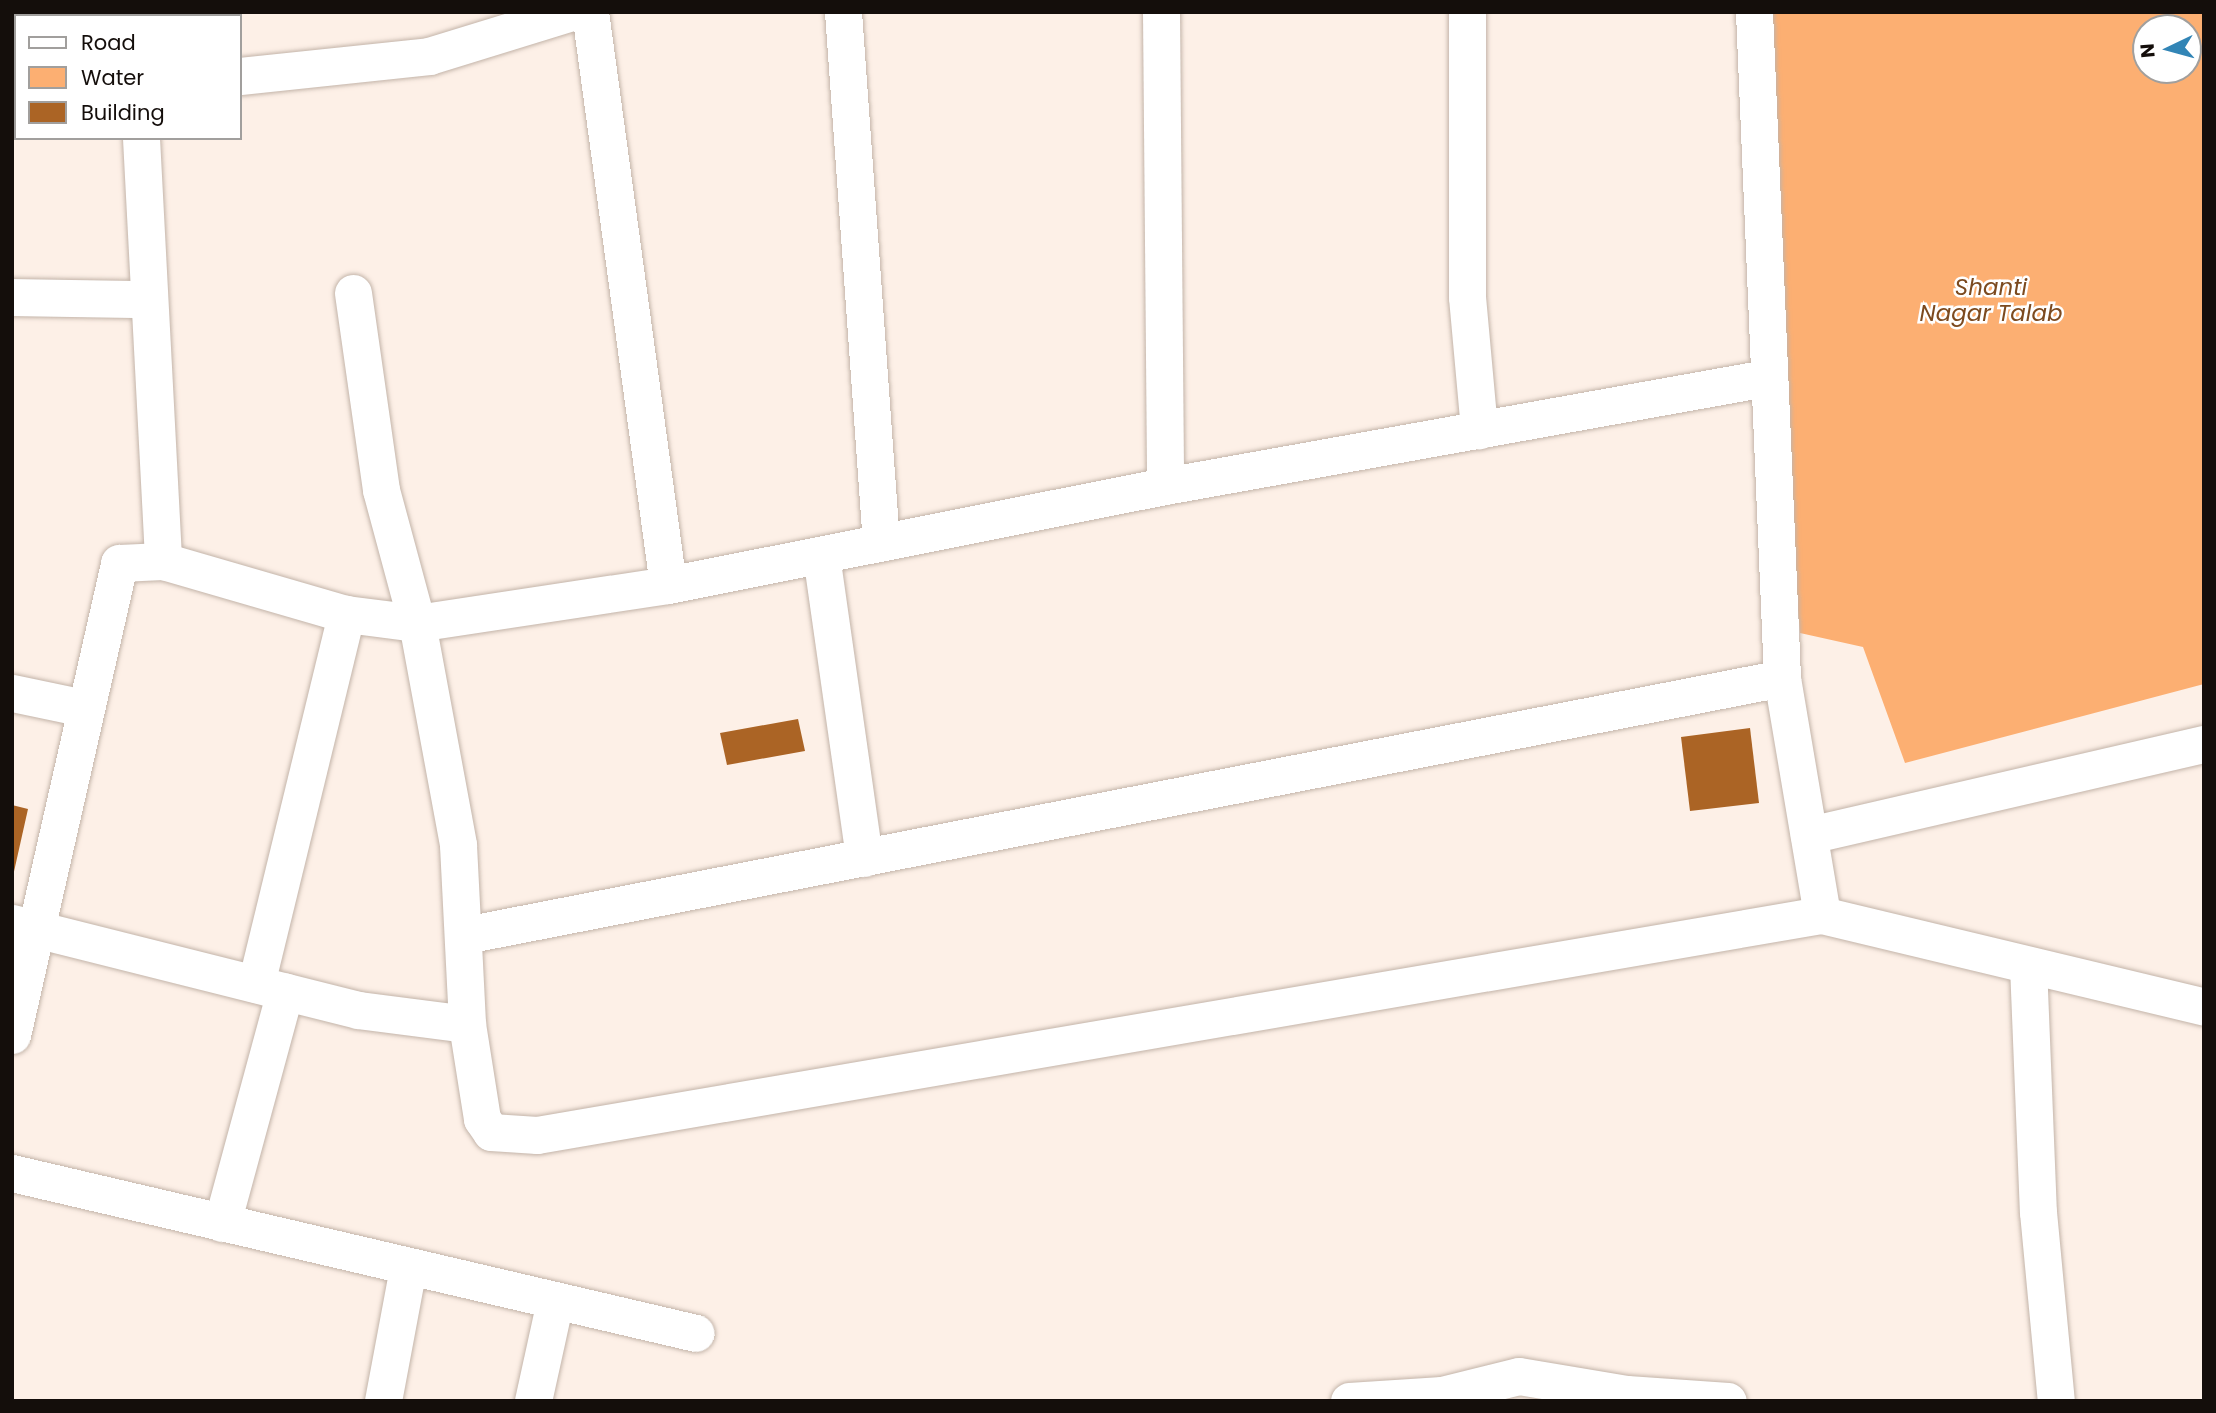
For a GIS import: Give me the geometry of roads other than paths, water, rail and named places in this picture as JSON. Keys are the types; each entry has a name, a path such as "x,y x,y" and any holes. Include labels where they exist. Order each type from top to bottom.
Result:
{"street":[{"path":"242,76 429,56 572,12"},
{"path":"590,12 668,585"},
{"path":"843,12 881,543"},
{"path":"1161,12 1165,486"},
{"path":"1467,12 1467,297 1479,430"},
{"path":"1754,12 1766,378 1782,677 1822,915"},
{"path":"141,140 146,299 163,561"},
{"path":"353,293 381,490 417,622 458,845 466,935 467,1024 482,1119 491,1132 511,1137 1822,915 2204,1007"},
{"path":"12,297 146,299"},
{"path":"12,1035 25,926 84,708 119,562 163,561 346,614 417,622 668,585 1165,486 1766,378"},
{"path":"821,555 864,859"},
{"path":"222,1223 346,614"},
{"path":"466,935 1782,677"},
{"path":"12,693 84,708"},
{"path":"1809,835 2204,744"},
{"path":"25,926 358,1010 467,1024"},
{"path":"2028,965 2038,1212 2056,1401"},
{"path":"12,1173 408,1268 696,1333"},
{"path":"383,1401 408,1268"},
{"path":"533,1401 555,1301"},
{"path":"1349,1401 1442,1395 1519,1376 1627,1394 1728,1401"}],"water":[{"name":"Shanti Nagar Talab","path":"1766,12 2204,12 2204,684 1905,763 1863,647 1800,633 1785,460"}]}
